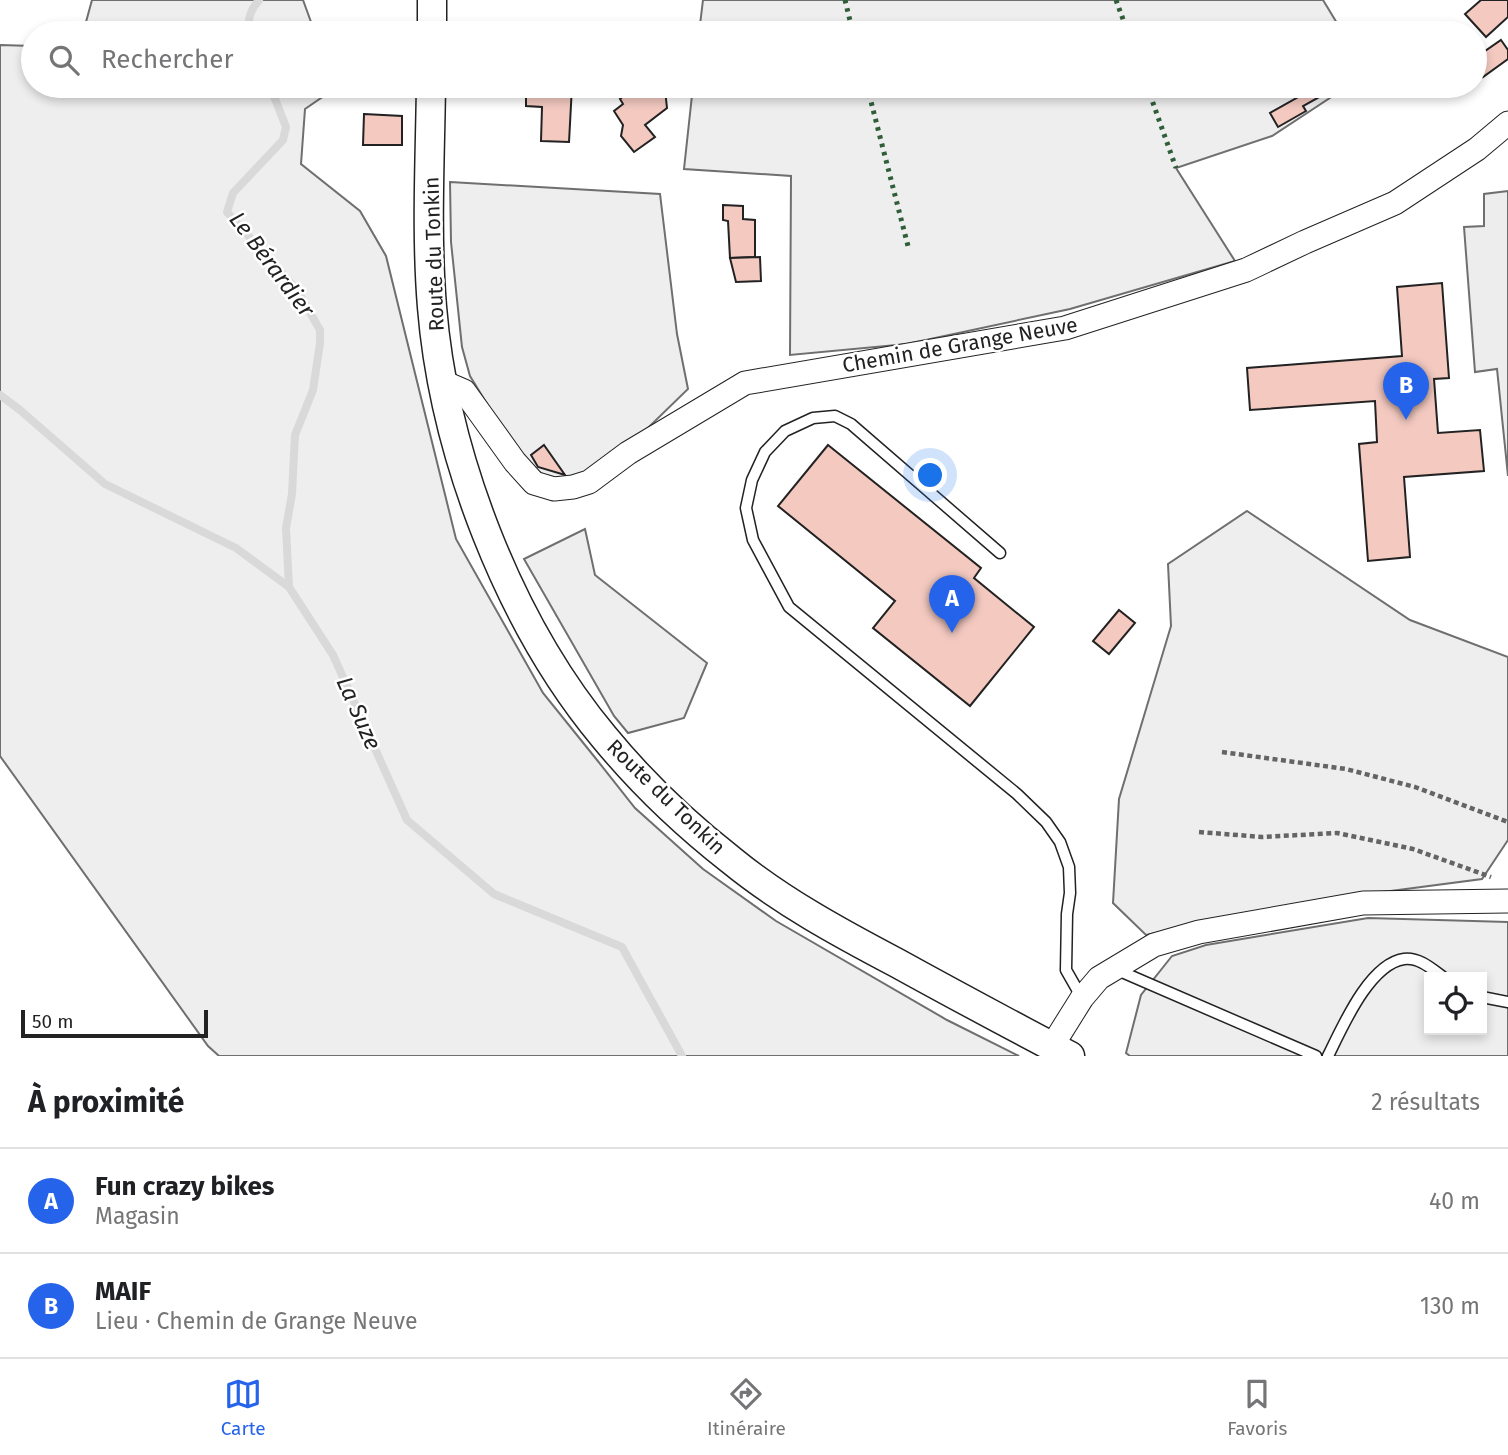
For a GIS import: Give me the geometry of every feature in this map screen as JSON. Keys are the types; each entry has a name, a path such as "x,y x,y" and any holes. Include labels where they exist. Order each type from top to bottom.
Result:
{"street":[{"path":"432,0 432,21"},
{"name":"Route du Tonkin","path":"431,98 432,308 443,382 458,454 500,565 532,630 571,692 603,736 645,782 732,862 837,931 1061,1051"},
{"name":"Chemin de Grange Neuve","path":"443,382 464,391 515,462 534,483 554,489 573,487 589,482 628,453 745,383 1065,328 1246,270 1395,203 1477,149 1508,122"},
{"path":"1061,1051 1082,998 1099,978 1154,945 1199,932 1363,904 1508,901"}],"lane":[{"path":"1000,553 851,424 835,416 813,418 785,431 765,452 752,480 746,508 753,540 789,607 1017,794 1046,822 1060,842 1069,866 1070,880 1066,970 1082,998"},
{"path":"1328,1056 1345,1021 1366,988 1387,968 1404,959 1420,961 1436,972"},
{"path":"1115,969 1316,1056"},
{"path":"1487,998 1508,1002"}],"path":[{"path":"1222,752 1346,769 1415,787 1508,822"},
{"path":"1199,832 1262,837 1337,833 1413,849 1477,870 1498,880"}],"shaded area":[{"path":"92,0 303,0 311,21 86,21"},
{"path":"703,0 1323,0 1336,21 700,21"},
{"path":"0,45 21,46 21,98 321,98 305,109 301,164 360,211 386,256 456,539 543,693 635,808 703,869 776,921 947,1020 1019,1056 219,1056 208,1046 0,756"},
{"path":"692,98 1330,98 1272,136 1176,168 1235,261 1070,309 907,344 790,355 791,176 684,169"},
{"path":"450,182 660,194 677,334 688,389 616,459 587,476 550,480 519,456 470,376 462,347 451,242"},
{"path":"1508,191 1508,476 1497,369 1475,372 1464,227 1484,226 1484,194"},
{"path":"1247,511 1410,620 1508,657 1508,840 1482,879 1322,900 1146,935 1113,903 1119,799 1171,626 1168,564"},
{"path":"585,529 595,575 707,663 684,718 628,733 614,716 524,559"},
{"path":"1368,918 1508,922 1508,1056 1130,1056 1126,1053 1141,995 1172,956 1206,945"}],"building":[{"path":"1481,0 1508,0 1508,17 1487,36 1487,21 1471,21 1465,14"},
{"path":"1501,40 1508,50 1508,59 1487,74 1487,50"},
{"path":"526,98 571,98 569,142 541,141 542,107 526,106"},
{"path":"666,98 667,108 645,125 655,137 634,152 621,136 623,125 614,111 623,104 620,99"},
{"path":"1297,98 1318,98 1303,106 1306,111 1278,127 1270,113"},
{"path":"364,114 402,116 402,145 363,145"},
{"path":"723,205 743,206 743,219 755,220 755,257 730,258 728,221 723,220"},
{"path":"760,257 761,281 736,282 730,258"},
{"path":"1442,283 1449,378 1434,379 1438,433 1480,430 1484,471 1404,477 1410,557 1368,561 1359,444 1377,442 1375,401 1250,410 1247,368 1402,356 1397,287"},
{"path":"544,445 565,475 538,467 531,455"},
{"path":"828,445 981,568 974,578 1034,627 970,706 873,628 895,601 778,506"},
{"path":"1119,610 1135,623 1109,654 1093,641"}],"waterway":[{"name":"Le Bérardier","path":"249,21 259,0"},
{"name":"Le Bérardier","path":"275,98 286,127 283,140 233,193 227,212 297,290 320,330 313,390 295,435 292,494 286,528 289,587"},
{"name":"La Suze","path":"0,395 105,484 236,548 289,587 333,655 407,820 494,894 622,947 682,1056"}],"hedge":[{"path":"845,0 850,21"},
{"path":"1116,0 1124,21"},
{"path":"870,98 909,250"},
{"path":"1151,98 1176,168"}],"place":[{"name":"MAIF","path":"1406,420"},
{"name":"Fun crazy bikes","path":"952,633"}]}
